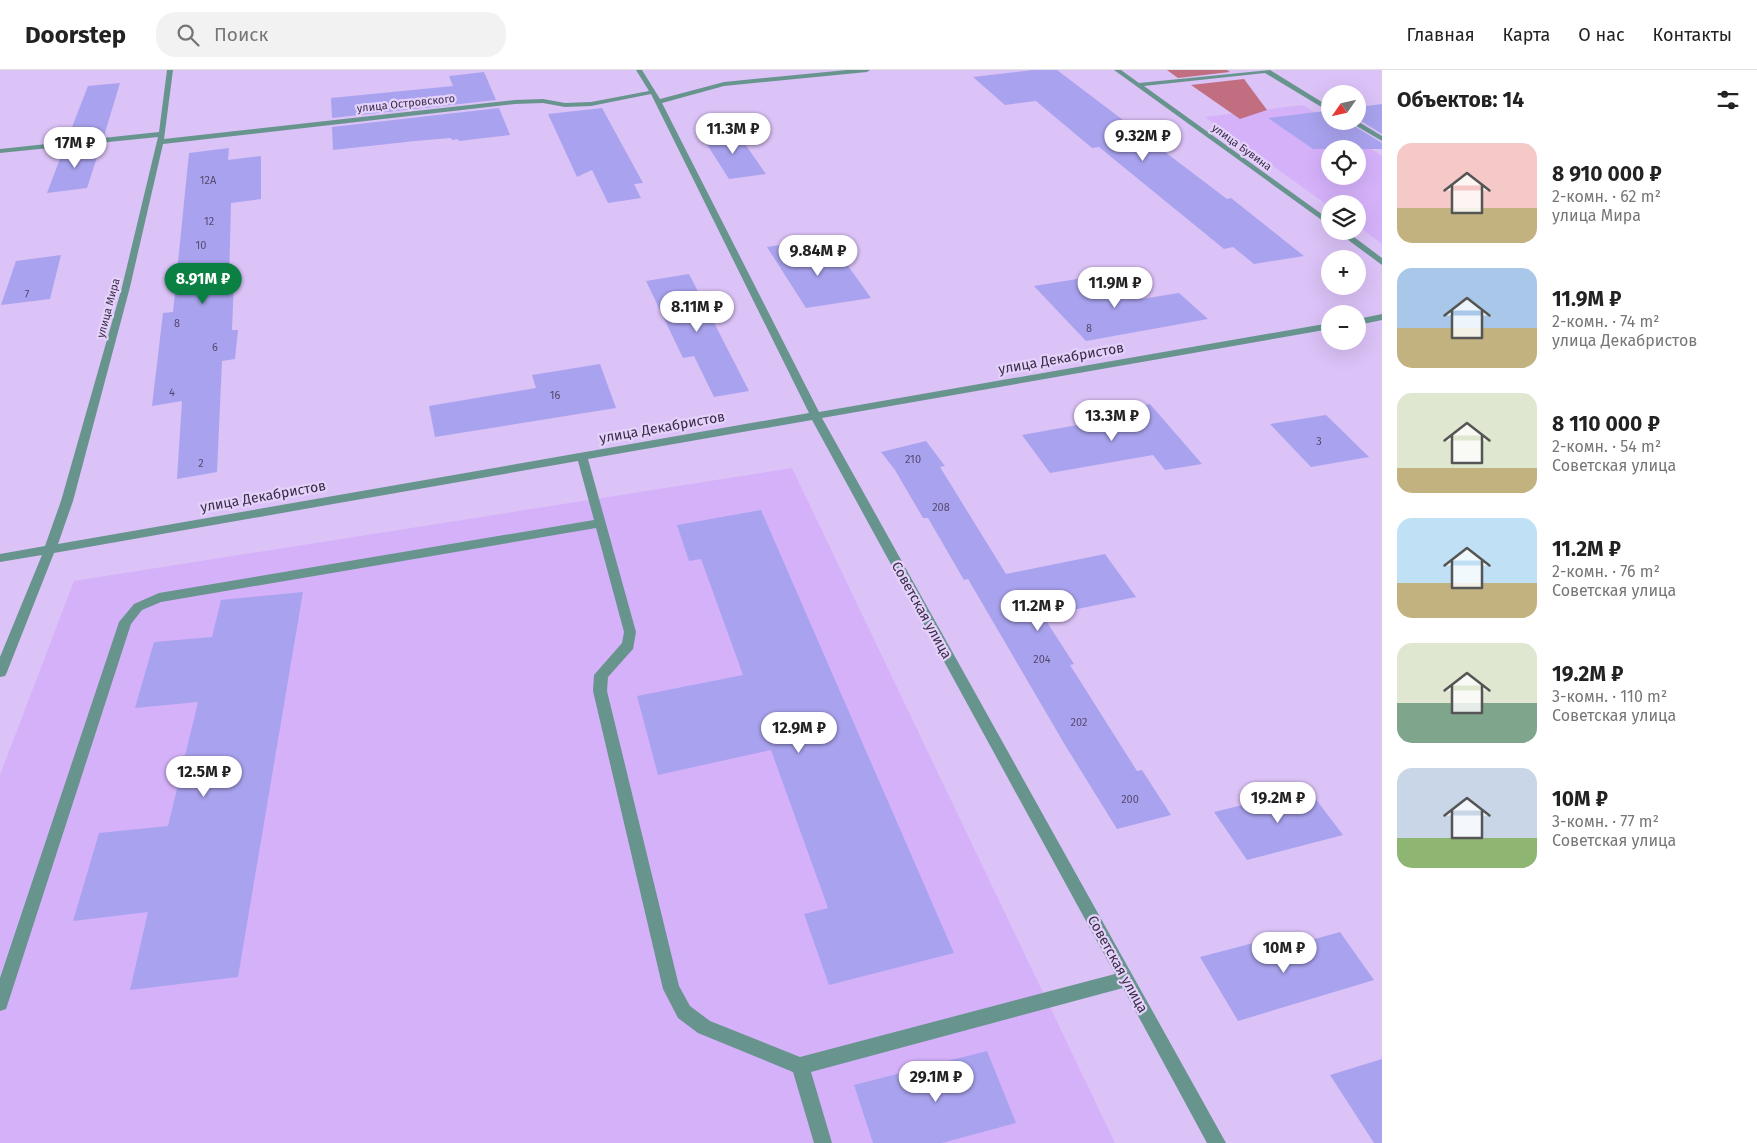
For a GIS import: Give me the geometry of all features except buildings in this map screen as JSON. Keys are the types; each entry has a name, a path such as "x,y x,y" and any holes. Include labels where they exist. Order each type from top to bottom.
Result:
{"street":[{"name":"улица Мира","path":"0,672 51,548 67,500 126,287 161,138 170,70"},
{"name":"Советская улица","path":"639,70 653,92 815,415 1217,1143"},
{"path":"658,102 724,84 866,70"},
{"name":"улица Бувина","path":"1117,70 1321,218"},
{"path":"1137,85 1266,71 1321,105"},
{"name":"улица Островского","path":"0,151 161,138 515,102 543,101 565,105 591,104 653,92"},
{"path":"1366,129 1382,138"},
{"path":"1352,240 1382,262"},
{"path":"1366,321 1382,318"},
{"name":"улица Декабристов","path":"0,558 1321,328"},
{"path":"582,456 630,632 628,645 601,675 600,691 671,989 684,1012 704,1027 800,1066 1127,979"},
{"path":"0,1003 125,622 138,607 159,598 600,523"},
{"path":"800,1066 823,1143"}],"shaded area":[{"path":"1167,70 1227,70 1230,72 1178,78"},
{"path":"1244,79 1267,110 1240,119 1191,85"},
{"path":"1303,105 1321,117 1321,130 1342,130 1357,140 1321,140 1321,185 1366,185 1366,146 1382,156 1382,244 1366,232 1366,195 1321,195 1321,201 1205,117"},
{"path":"792,468 1115,1143 0,1143 0,775 74,581"}]}
